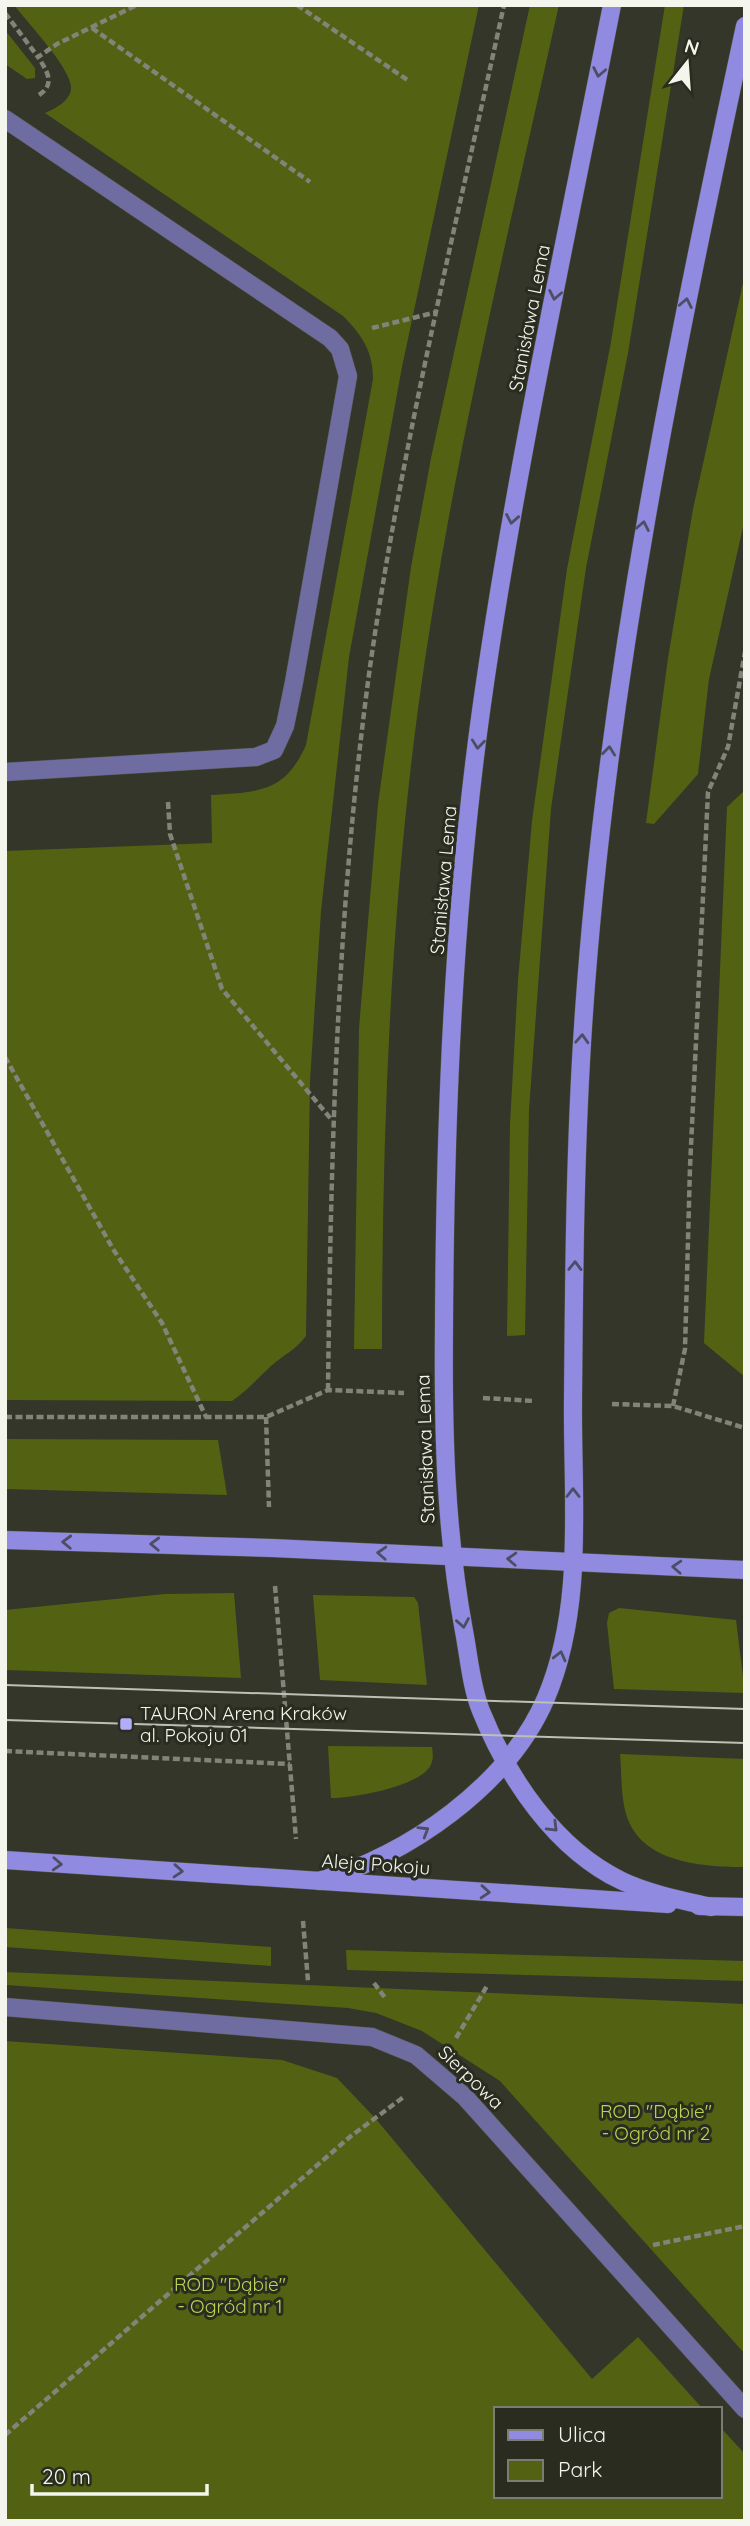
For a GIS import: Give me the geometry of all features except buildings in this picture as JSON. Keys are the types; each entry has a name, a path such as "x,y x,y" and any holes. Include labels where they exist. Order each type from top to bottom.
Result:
{"main road":[{"name":"Stanisława Lema","path":"612,5 500,582 467,837 455,977 446,1135 443,1395 450,1556 477,1700 506,1762 541,1815 596,1865 623,1881 711,1907"},
{"path":"319,1881 343,1874 439,1822 478,1790 506,1762 544,1703 564,1637 573,1562 578,1114 584,1010 613,721 640,546 691,279 745,26"},
{"path":"5,1540 745,1570"},
{"name":"Aleja Pokoju","path":"5,1860 711,1907 745,1907"}],"street":[{"path":"5,772 256,757 274,750 282,736 294,682 348,376 340,349 330,338 11,123"},
{"name":"Sierpowa","path":"5,2007 372,2037 416,2054 465,2097 745,2409"}],"path":[{"path":"38,57 57,44 136,5"},
{"path":"297,5 409,82"},
{"path":"328,1390 331,1120 345,890 370,668 393,523 504,5"},
{"path":"5,13 48,74 48,88 11,123"},
{"path":"92,28 310,182"},
{"path":"330,338 437,312"},
{"path":"673,1406 685,1349 690,1167 708,792 728,747 745,652"},
{"path":"165,763 170,834 222,989 331,1120"},
{"path":"5,1057 113,1249 162,1323 206,1417"},
{"path":"5,1417 266,1417 328,1390 378,1392"},
{"path":"507,1399 530,1401"},
{"path":"622,1404 673,1406 745,1428"},
{"path":"266,1417 268,1492"},
{"path":"276,1593 291,1793"},
{"path":"5,1751 290,1764"},
{"path":"306,1949 308,1981"},
{"path":"437,2071 487,1986"},
{"path":"5,2435 351,2136 376,2119"},
{"path":"648,2246 745,2226"}],"green space":[{"path":"14,5 479,5 402,367 349,657 321,911 310,1081 306,1336 232,1401 5,1400 5,851 212,843 211,795 242,793 268,787 289,773 298,761 306,745 373,379 371,360 365,344 343,316 45,113 69,96 69,78 56,57"},
{"path":"530,5 559,5 481,356 431,620 408,789 394,948 386,1108 382,1349 354,1349 359,1028 378,804 411,567 431,458"},
{"path":"665,5 684,5 628,353 586,568 551,809 529,1110 525,1335 507,1336 510,1124 518,980 532,821 567,569 611,342"},
{"path":"5,30 35,68 35,78 27,79 5,64"},
{"path":"745,274 745,518 709,679 698,774 654,824 646,823 668,658 693,509"},
{"path":"745,790 745,1377 704,1343 727,807"},
{"path":"5,1439 218,1440 227,1495 5,1489"},
{"path":"234,1593 241,1678 5,1670 5,1610 165,1594"},
{"path":"313,1595 414,1597 418,1603 427,1685 320,1680"},
{"path":"619,1608 736,1620 745,1693 614,1689 607,1623 609,1613"},
{"path":"328,1746 432,1747 433,1758 429,1768 411,1781 368,1794 331,1798"},
{"path":"620,1754 745,1759 745,1867 697,1864 651,1848 630,1824 624,1808"},
{"path":"5,1928 271,1947 271,1966 5,1947"},
{"path":"346,1950 745,1961 745,1981 347,1970"},
{"name":"ROD \"Dąbie\" - Ogród nr 2","path":"5,1972 745,2004 745,2354 500,2081 422,2031 376,2013 348,2008 5,1985"},
{"name":"ROD \"Dąbie\" - Ogród nr 1","path":"5,2041 282,2060 337,2078 376,2119 592,2379 638,2337 701,2407 494,2407 494,2498 722,2498 722,2429 745,2454 745,2521 5,2521"}],"tram line":[{"path":"5,1685 745,1709"},
{"path":"5,1720 745,1743"}],"place":[{"name":"TAURON Arena Kraków al. Pokoju 01","path":"126,1724"}]}
